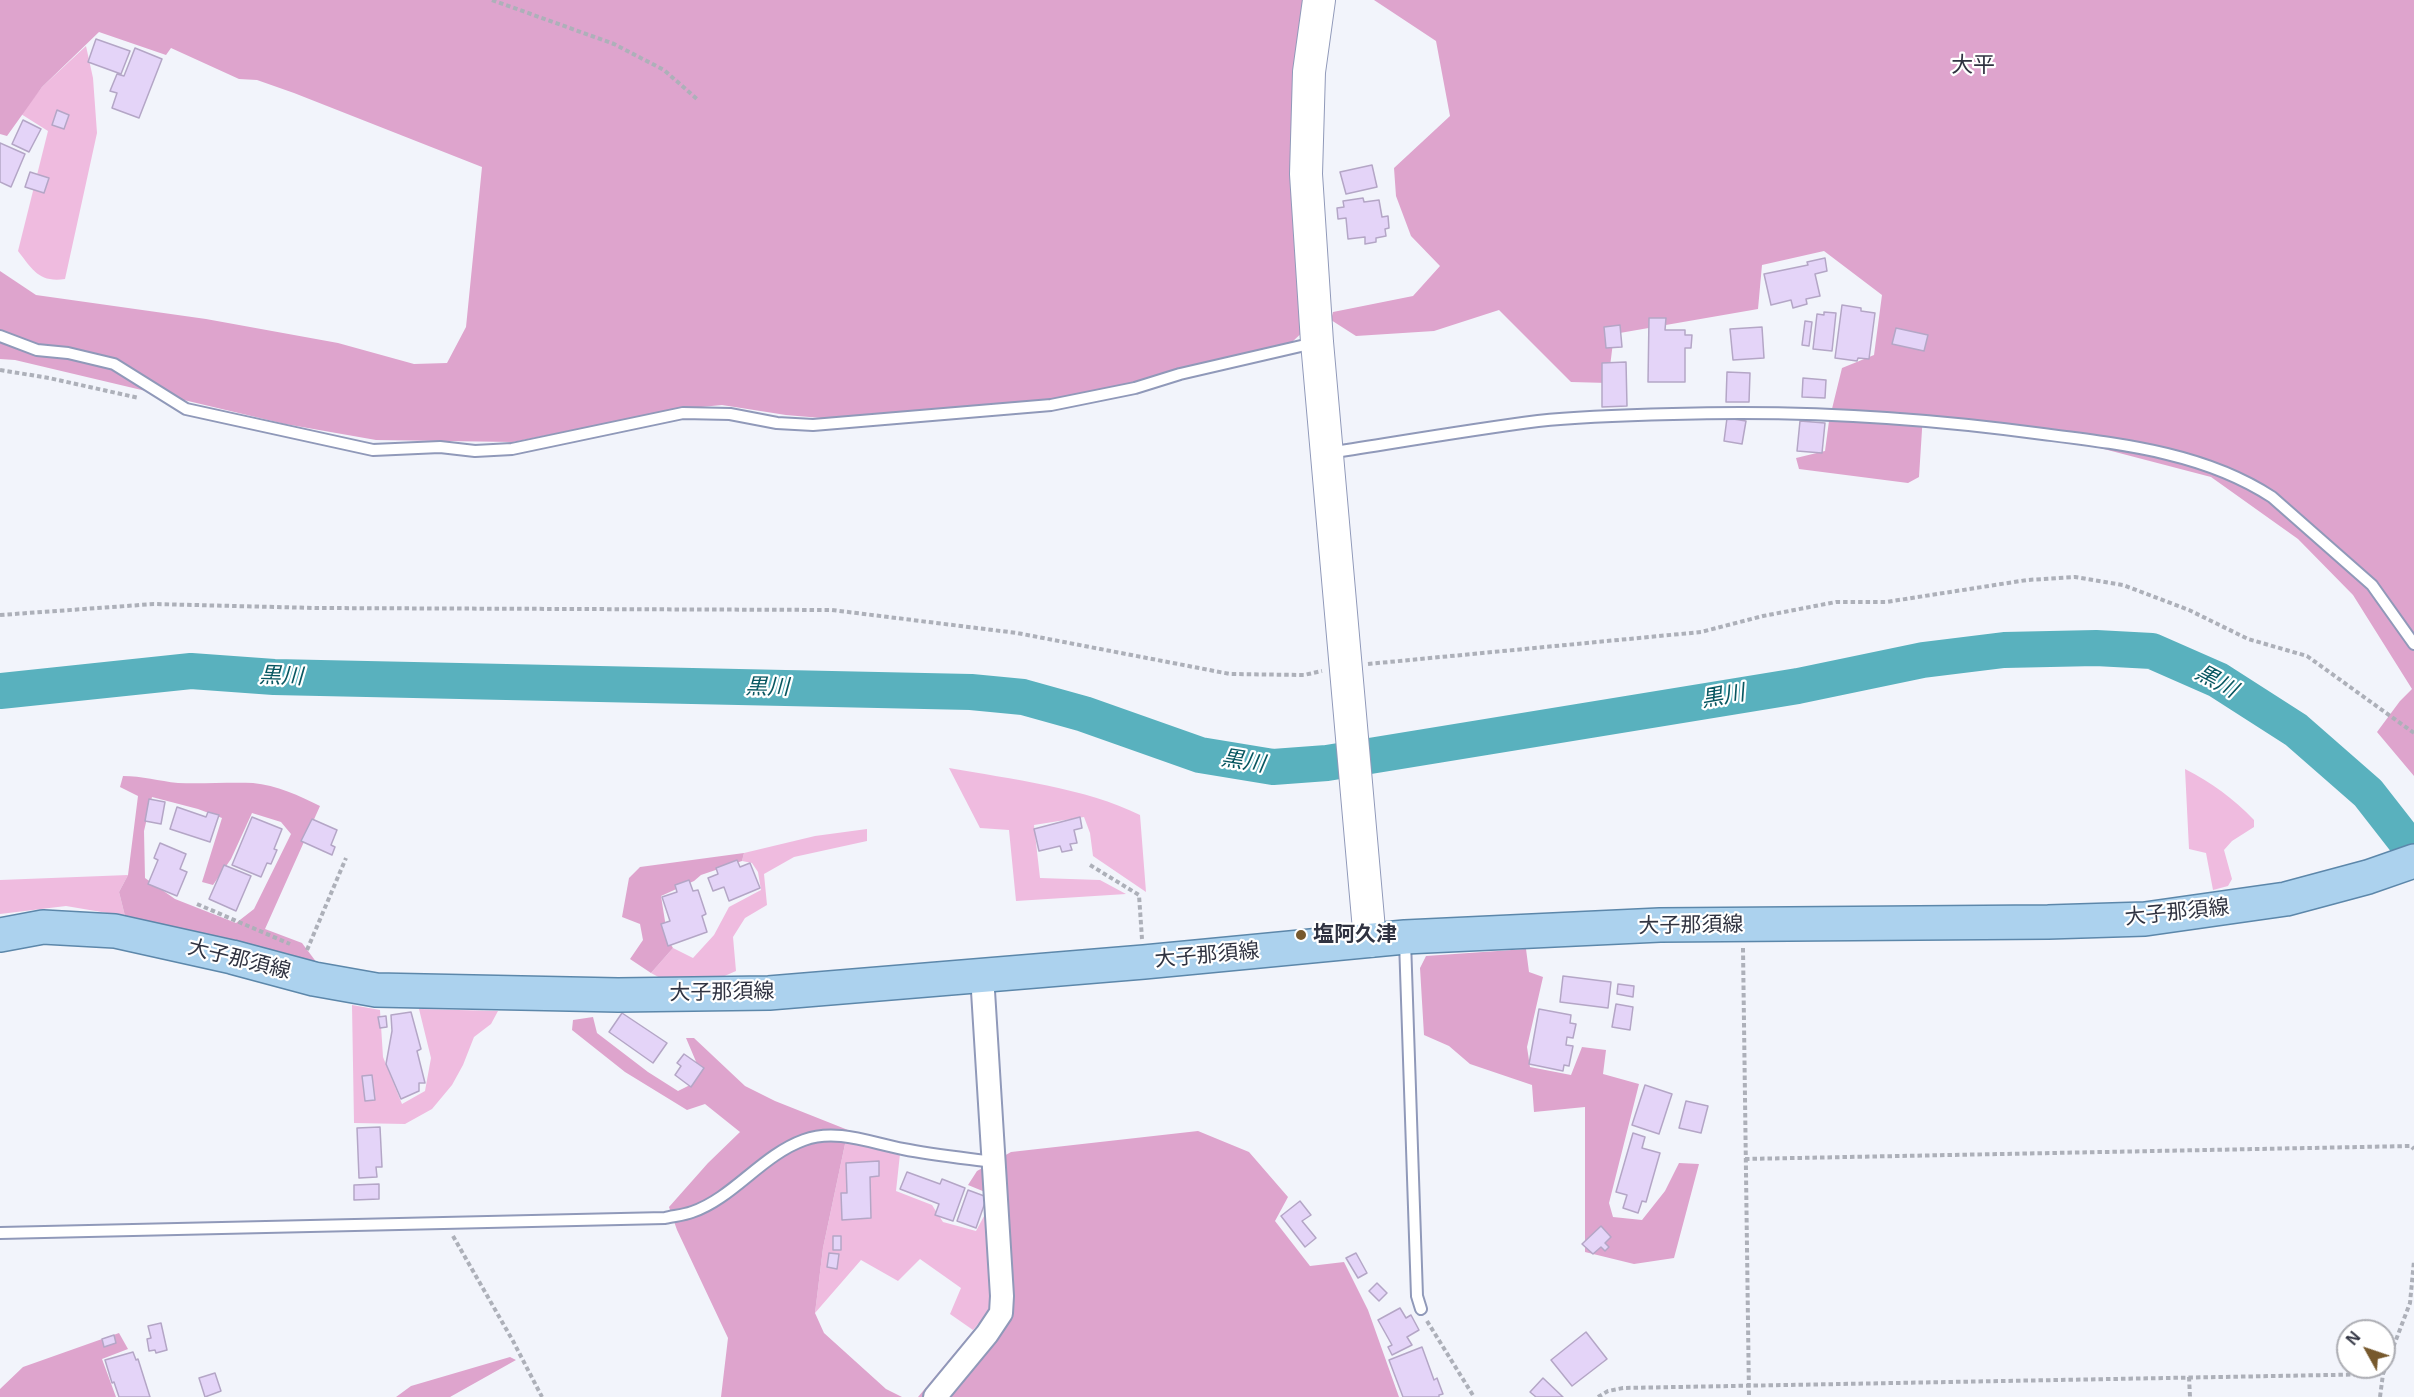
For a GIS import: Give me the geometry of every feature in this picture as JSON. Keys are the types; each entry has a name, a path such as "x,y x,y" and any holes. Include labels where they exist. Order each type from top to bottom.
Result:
{"main road":[{"name":"大子那須線","path":"0,935 43,927 115,931 232,957 314,979 376,990 607,995 769,993 1144,962 1405,937 1660,925 2145,919 2286,899 2333,887 2414,861"}],"street":[{"path":"1319,0 1309,72 1306,174 1317,342 1370,941"},
{"path":"935,1397 987,1334 1001,1312 995,1162 982,975"}],"lane":[{"path":"0,336 37,350 68,353 114,364 186,409 373,450 440,447 475,451 513,449 683,413 730,414 777,423 813,424 1051,405 1135,388 1180,374 1317,342"},
{"path":"1328,453 1539,421 1617,415 1755,411 1968,423 2083,439 2185,458 2219,468 2259,489 2372,585 2414,644"},
{"path":"1405,937 1417,1296 1421,1309"},
{"path":"0,1233 665,1218 692,1212 713,1201 781,1150 805,1139 825,1135 846,1137 904,1150 995,1162"}],"path":[{"path":"492,0 614,44 664,69 697,99"},
{"path":"0,370 142,399"},
{"path":"0,615 154,604 315,608 832,610 1017,633 1230,674 1304,675 1701,632 1763,616 1836,602 1886,602 2027,580 2075,577 2123,585 2189,610 2248,639 2307,656 2414,733"},
{"path":"307,950 346,858"},
{"path":"1090,865 1139,895 1144,962"},
{"path":"1742,925 1749,1397"},
{"path":"1745,1158 2411,1146 2414,1149"},
{"path":"445,1222 542,1397"},
{"path":"2396,1340 2410,1303 2414,1261"},
{"path":"1421,1309 1474,1397"},
{"path":"1598,1397 1608,1391 1623,1388 1748,1384 2336,1375"},
{"path":"2189,1377 2190,1397"},
{"path":"2380,1397 2382,1379"}],"shaded area":[{"path":"0,0 1306,0 1307,328 1290,344 1131,384 1060,398 821,418 722,405 670,410 513,442 376,440 285,424 15,360 0,359 0,271 36,295 206,319 338,343 414,364 447,363 466,327 482,167 294,93 257,80 239,79 171,48 166,55 99,32 42,87 7,136 0,134"},
{"path":"1374,0 2414,0 2414,776 2377,732 2412,689 2353,595 2298,539 2211,477 2077,442 1923,414 1919,477 1908,483 1799,469 1796,458 1825,451 1829,421 1842,368 1874,355 1882,295 1824,251 1762,265 1758,309 1614,334 1608,383 1571,382 1499,310 1434,331 1356,336 1331,320 1333,312 1413,296 1440,266 1411,236 1396,196 1394,168 1450,116 1436,41"},
{"path":"86,46 93,78 97,133 65,279 49,279 37,273 18,251 48,131 21,114 42,87"},
{"path":"949,768 1072,791 1140,815 1146,892 1093,856 1090,833 1084,817 1034,825 1040,878 1100,880 1126,894 1016,901 1009,830 980,828"},
{"path":"2185,769 2222,792 2254,820 2254,827 2232,841 2224,850 2232,879 2228,886 2213,890 2206,853 2189,849"},
{"path":"123,776 178,783 253,783 279,789 320,806 265,929 302,943 320,967 125,916 119,892 128,875 138,796 120,787","holes":["152,797 222,818 202,882 213,885 231,859 252,813 281,822 291,834 254,909 236,923 175,899 145,878 144,831"]},
{"path":"867,829 867,841 794,857 764,874 767,905 745,918 733,937 736,971 713,981 666,981 651,973 673,948 693,958 714,935 729,907 761,890 758,872 752,863 742,861 744,853 815,836"},
{"path":"744,853 742,861 701,875 694,881 661,896 668,940 673,948 651,973 630,959 643,940 640,924 622,917 629,878 640,867"},
{"path":"128,875 119,892 125,916 66,906 0,914 0,880"},
{"path":"1526,949 1529,972 1543,977 1527,1047 1530,1067 1571,1075 1582,1047 1606,1050 1603,1074 1639,1084 1609,1203 1613,1217 1642,1220 1665,1191 1679,1163 1699,1164 1674,1258 1634,1264 1585,1252 1585,1107 1534,1112 1532,1085 1470,1064 1449,1046 1424,1035 1420,968 1426,956"},
{"path":"352,1005 380,1010 383,1057 402,1104 425,1091 431,1058 419,1009 498,1011 491,1024 474,1037 452,1085 432,1109 405,1124 354,1123"},
{"path":"593,1017 597,1033 648,1072 678,1091 690,1085 700,1071 686,1038 694,1038 745,1086 775,1101 848,1130 823,1248 815,1313 824,1333 886,1389 902,1397 721,1397 728,1338 677,1230 669,1207 708,1163 740,1132 705,1104 687,1110 625,1072 572,1030 573,1020"},
{"path":"848,1130 900,1154 896,1191 932,1205 943,1222 976,1231 990,1205 992,1308 973,1330 950,1314 961,1288 920,1259 898,1281 861,1260 815,1313 823,1248"},
{"path":"1198,1131 1249,1152 1288,1197 1275,1221 1310,1266 1344,1262 1368,1310 1399,1397 918,1397 992,1308 990,1194 968,1185 977,1171 1011,1152"},
{"path":"119,1333 128,1349 102,1359 116,1397 0,1397 0,1389 23,1367"},
{"path":"510,1357 516,1360 450,1397 396,1397 411,1386"}],"building":[{"path":"96,39 130,51 121,74 88,62"},
{"path":"135,48 162,59 139,118 112,108 117,93 110,91 117,74 124,76"},
{"path":"57,110 69,115 64,129 52,125"},
{"path":"23,120 41,129 29,152 12,144"},
{"path":"0,143 25,154 11,187 0,182"},
{"path":"1372,165 1377,187 1346,194 1340,172"},
{"path":"30,172 49,178 44,193 25,187"},
{"path":"1363,198 1364,202 1379,200 1382,217 1388,216 1389,228 1385,229 1386,236 1376,238 1376,242 1365,244 1365,237 1348,239 1346,218 1338,219 1337,208 1344,207 1343,201"},
{"path":"1825,258 1827,271 1815,274 1820,296 1806,299 1807,304 1793,308 1791,300 1771,305 1764,274 1808,265 1807,262"},
{"path":"1842,305 1875,313 1869,359 1858,358 1857,361 1835,358"},
{"path":"1824,312 1836,313 1832,351 1813,349 1817,314 1824,315"},
{"path":"1649,318 1666,318 1665,330 1685,330 1685,335 1692,335 1691,348 1685,348 1685,382 1648,382"},
{"path":"1805,321 1812,322 1809,346 1802,345"},
{"path":"1620,325 1622,347 1606,348 1604,327"},
{"path":"1762,327 1764,358 1733,360 1730,329"},
{"path":"1896,328 1928,335 1924,351 1892,344"},
{"path":"1626,362 1627,406 1602,407 1602,363"},
{"path":"1727,372 1750,373 1749,402 1726,402"},
{"path":"1803,378 1826,380 1825,398 1802,397"},
{"path":"1727,418 1746,421 1742,444 1724,441"},
{"path":"1800,421 1825,423 1822,453 1797,451"},
{"path":"149,799 165,802 161,824 145,821"},
{"path":"177,807 206,817 208,812 219,815 210,842 170,829"},
{"path":"252,817 282,829 271,864 267,863 261,877 232,865"},
{"path":"1080,817 1082,828 1074,830 1077,843 1070,844 1072,850 1062,852 1060,846 1039,851 1034,829"},
{"path":"312,819 337,830 331,845 335,847 332,855 301,841"},
{"path":"160,843 186,854 180,869 187,872 177,896 148,884 158,860 154,858"},
{"path":"737,860 740,867 750,863 760,888 729,901 724,887 713,891 708,878 718,874 716,868"},
{"path":"224,865 251,876 236,911 209,899"},
{"path":"689,880 693,891 698,890 706,914 702,916 707,932 668,946 661,924 670,921 662,897 677,892 675,885"},
{"path":"1563,976 1611,982 1608,1008 1560,1002"},
{"path":"1618,984 1634,986 1633,997 1617,994"},
{"path":"1616,1004 1633,1007 1630,1030 1612,1027"},
{"path":"1539,1009 1571,1015 1570,1023 1576,1024 1573,1038 1567,1037 1566,1045 1573,1046 1569,1066 1564,1065 1563,1071 1529,1064"},
{"path":"411,1012 421,1049 417,1051 425,1083 419,1083 419,1091 401,1099 386,1064 392,1031 391,1015"},
{"path":"622,1013 667,1043 653,1063 609,1032"},
{"path":"386,1016 387,1027 380,1028 378,1017"},
{"path":"684,1054 704,1068 691,1087 675,1075 681,1066 677,1063"},
{"path":"372,1075 375,1100 365,1101 362,1076"},
{"path":"1645,1085 1672,1094 1659,1134 1632,1125"},
{"path":"1686,1101 1708,1106 1701,1133 1679,1128"},
{"path":"380,1127 382,1167 376,1167 377,1177 359,1178 357,1128"},
{"path":"1633,1133 1645,1137 1642,1148 1660,1153 1646,1202 1642,1201 1638,1213 1623,1208 1627,1195 1616,1192"},
{"path":"879,1161 879,1176 870,1177 871,1218 842,1220 841,1193 847,1193 846,1163"},
{"path":"907,1172 940,1184 942,1179 965,1188 953,1221 935,1215 939,1204 900,1189"},
{"path":"379,1184 379,1199 354,1200 354,1185"},
{"path":"968,1190 987,1197 976,1228 957,1221"},
{"path":"1300,1201 1311,1215 1302,1221 1316,1238 1305,1247 1281,1216"},
{"path":"1601,1226 1611,1237 1605,1243 1609,1247 1605,1251 1601,1247 1593,1254 1582,1244"},
{"path":"833,1236 841,1236 841,1250 833,1250"},
{"path":"829,1253 839,1254 837,1269 827,1267"},
{"path":"1356,1253 1367,1273 1358,1278 1346,1258"},
{"path":"1377,1283 1387,1293 1379,1301 1369,1291"},
{"path":"1400,1308 1406,1318 1411,1315 1419,1330 1407,1337 1412,1345 1392,1355 1388,1347 1392,1345 1378,1320"},
{"path":"161,1323 167,1350 156,1353 155,1350 149,1351 147,1339 151,1338 148,1326"},
{"path":"1586,1332 1607,1359 1572,1386 1551,1360"},
{"path":"114,1335 116,1343 104,1347 102,1339"},
{"path":"1422,1347 1434,1380 1437,1378 1443,1394 1439,1397 1403,1397 1389,1360"},
{"path":"133,1352 136,1360 138,1359 150,1397 119,1397 114,1382 112,1383 105,1360"},
{"path":"215,1373 221,1391 205,1397 199,1378"},
{"path":"1543,1378 1563,1397 1536,1397 1530,1392"}],"waterway":[{"name":"黒川","path":"0,691 191,671 274,677 971,692 1023,697 1084,714 1200,755 1273,767 1327,763 1798,686 1923,660 2004,650 2096,648 2152,651 2218,680 2296,730 2368,793 2414,852"}],"place":[{"name":"塩阿久津","path":"1301,935"}],"district":[{"name":"大平","path":"1973,66"}]}
